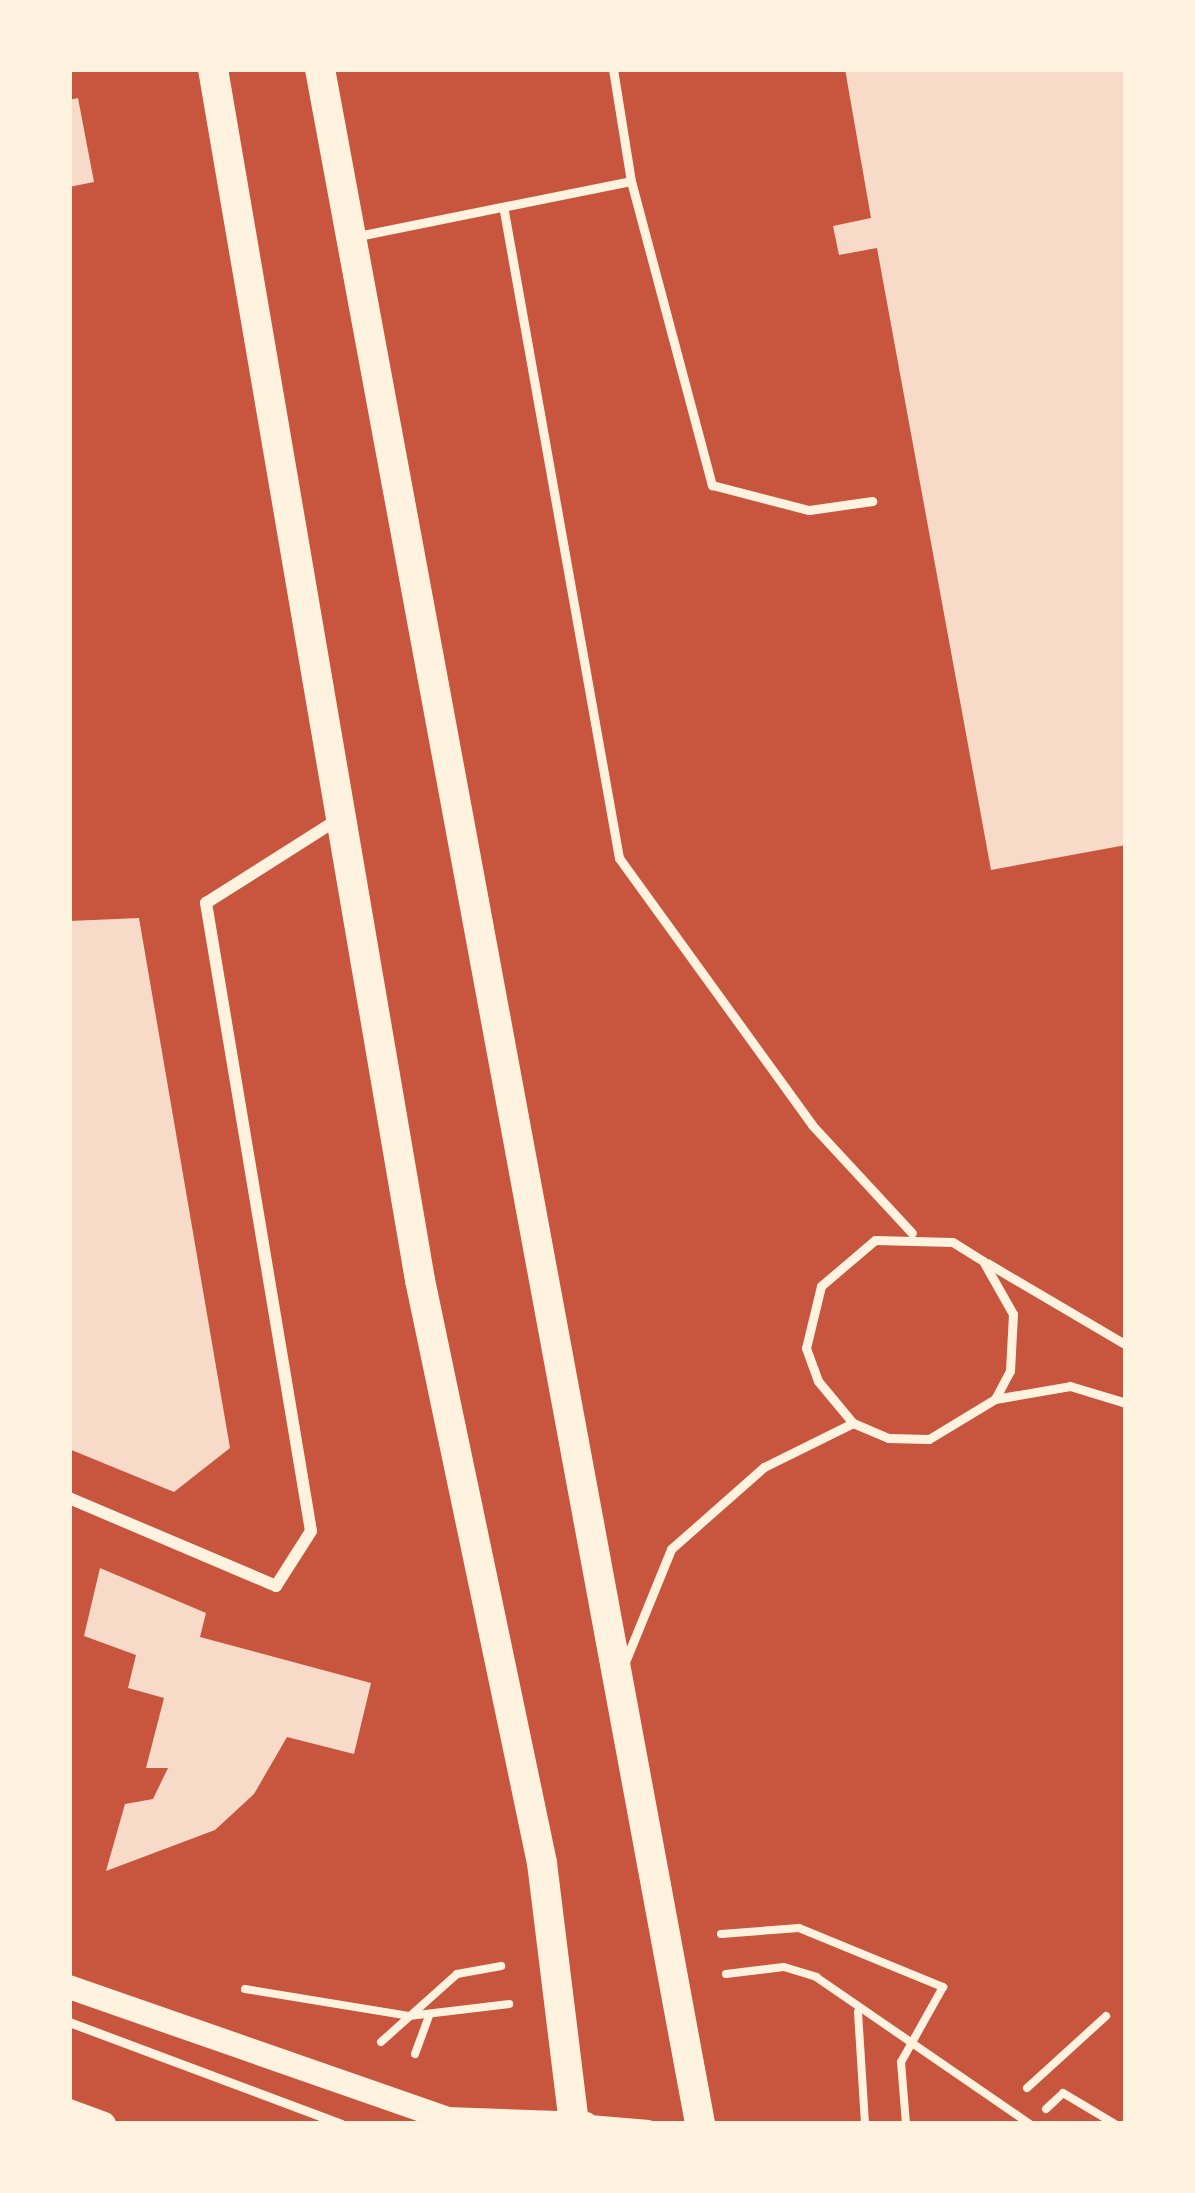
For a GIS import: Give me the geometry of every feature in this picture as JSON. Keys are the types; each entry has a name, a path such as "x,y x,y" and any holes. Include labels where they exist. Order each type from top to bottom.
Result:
{"main road":[{"path":"69,1987 447,2119 578,2122 562,1995 479,1526 420,1280 213,69"},
{"path":"320,69 347,238 620,1672 700,2124"},
{"path":"69,2111 104,2124"}],"street":[{"path":"69,1498 276,1586 311,1531 206,903 344,816"}],"lane":[{"path":"614,69 631,181 712,485 809,510 872,501"},
{"path":"347,238 504,211 631,181"},
{"path":"504,211 619,858 812,1125 912,1233 982,1262 1126,1345"},
{"path":"853,1423 818,1381 811,1314 842,1260 912,1233"},
{"path":"982,1262 1016,1331 995,1399"},
{"path":"620,1672 671,1549 764,1467 853,1423 929,1439 995,1399 1070,1385 1126,1403"},
{"path":"69,2022 342,2124"},
{"path":"578,2122 649,2124"}],"path":[{"path":"666,1939 800,1928 913,1969 943,1987 901,2062 906,2124"},
{"path":"363,2092 382,2039 457,1973 555,1958"},
{"path":"674,1980 784,1967 914,2038 1030,2124"},
{"path":"219,1982 304,2006 409,2016 562,1995"},
{"path":"858,2011 865,2124"},
{"path":"1027,2088 1106,2016"},
{"path":"1046,2109 1063,2092 1115,2124"}],"building":[{"path":"845,69 1126,69 1126,845 991,870 877,248 839,255 833,226 871,218"},
{"path":"78,98 94,182 69,187 69,100"},
{"path":"139,918 230,1448 174,1492 69,1449 69,921"},
{"path":"100,1568 206,1613 200,1637 371,1683 354,1754 287,1737 254,1794 215,1830 106,1871 125,1804 153,1799 168,1768 146,1768 164,1698 128,1688 136,1655 84,1636"}]}
